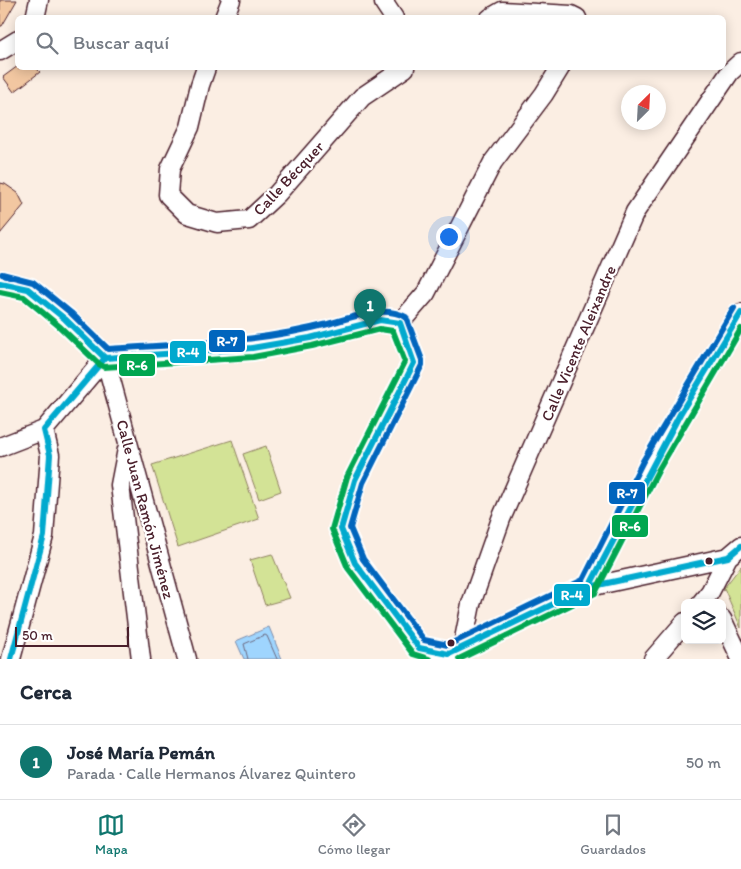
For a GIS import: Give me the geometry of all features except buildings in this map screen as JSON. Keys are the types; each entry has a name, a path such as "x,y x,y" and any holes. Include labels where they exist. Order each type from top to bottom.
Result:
{"street":[{"path":"35,15 39,0"},
{"path":"225,15 231,0"},
{"path":"385,0 384,2 392,15"},
{"path":"495,15 502,11 549,15"},
{"path":"0,51 15,42"},
{"name":"Calle Vicente Aleixandre","path":"462,649 471,604 501,519 634,212 730,67"},
{"name":"Calle Bécquer","path":"205,70 190,127 170,169 168,195 187,214 217,223 249,220 277,194 362,97 402,70"},
{"path":"400,323 426,293 493,162 544,94 559,70"},
{"path":"0,283 28,289 65,319 105,358"},
{"path":"589,587 651,465 741,313"},
{"path":"0,447 44,430 105,358 252,348 310,338 380,320 400,323"},
{"path":"400,323 414,363 355,480 341,529 355,563 419,648 449,654 589,587 735,551"},
{"name":"Calle Juan Ramón Jiménez","path":"105,358 186,659"},
{"path":"11,659 44,536 50,455 44,430"},
{"path":"128,443 120,485 141,659"},
{"path":"709,599 735,551"},
{"path":"653,659 681,627"},
{"path":"726,628 740,659"}],"green space":[{"path":"232,440 259,519 178,547 152,465"},
{"path":"266,446 281,491 259,499 243,454"},
{"path":"272,554 290,598 265,605 250,560"},
{"path":"741,566 741,628 724,588"}],"water":[{"path":"269,627 282,659 244,659 236,641"}],"transit line":[{"name":"R-7","path":"2,274 33,282 71,313 108,349 246,339 301,330 367,313 397,313 406,317 422,360 422,365 363,483 350,528 363,559 424,640 448,645 583,580 643,461 734,308"},
{"name":"R-4","path":"0,283 28,289 65,319 105,358 252,348 310,338 380,320 400,323"},
{"name":"R-6","path":"0,292 24,297 104,367 253,357 312,346 380,329 393,331 405,362 347,477 332,529 348,568 413,654 429,659"},
{"name":"R-4","path":"589,587 680,414 741,313"},
{"name":"R-4","path":"400,323 414,363 355,480 341,529 355,563 419,648 449,654 589,587 728,557 741,546"},
{"name":"R-6","path":"459,659 595,593 659,469 741,329"},
{"name":"R-4","path":"11,659 44,536 50,455 44,430 105,358"}],"place":[{"name":"José María Pemán","path":"370,330"}]}
